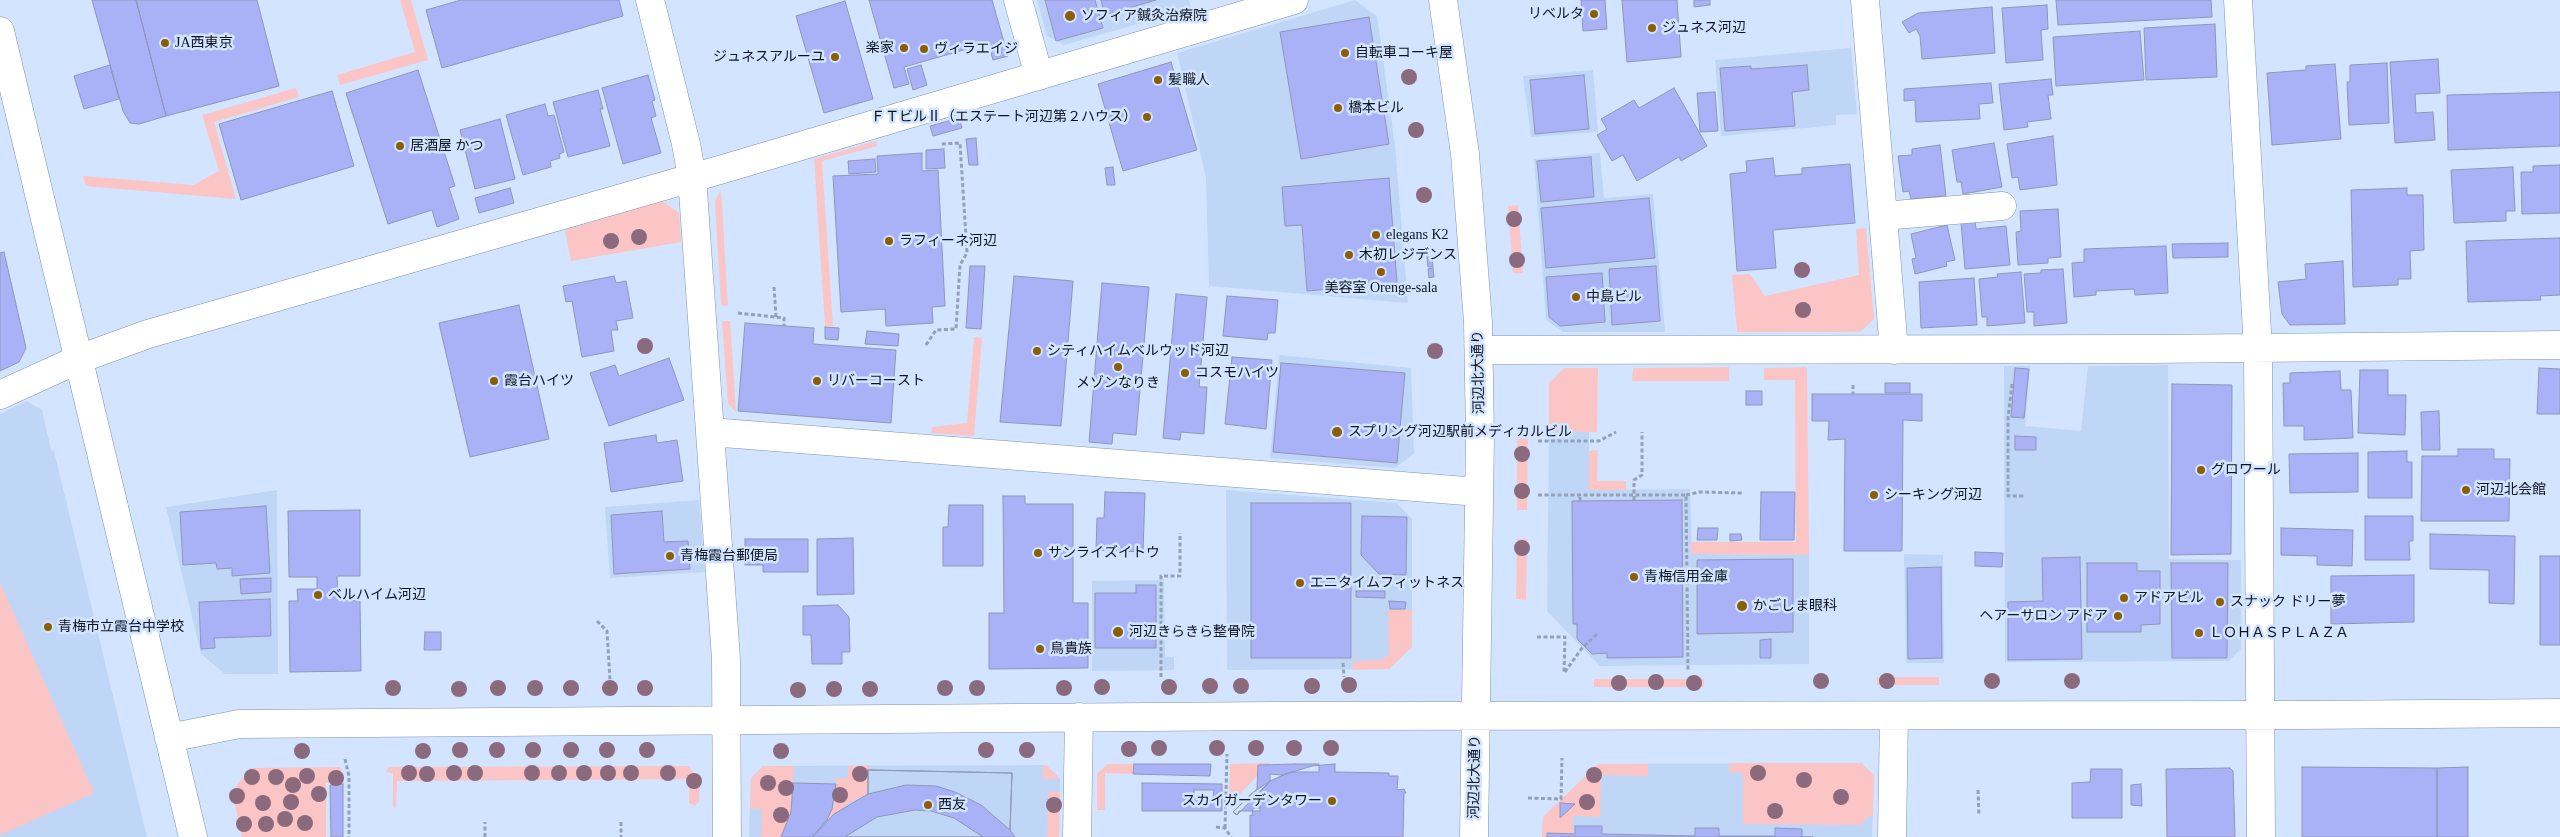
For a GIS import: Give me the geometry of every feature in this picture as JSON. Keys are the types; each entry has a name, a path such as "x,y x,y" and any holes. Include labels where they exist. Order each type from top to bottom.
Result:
{"street":[{"path":"650,0 686,144 692,177 703,309 726,658 728,719 727,837"},
{"path":"1018,0 1039,76"},
{"path":"0,395 80,359 148,334 1039,76 1294,0"},
{"name":"河辺北大通り","path":"1443,0 1465,154 1473,240 1479,350 1474,837"},
{"path":"1865,0 1894,350"},
{"path":"2238,0 2258,349 2261,837"},
{"path":"0,31 193,837"},
{"path":"1883,216 2002,206"},
{"path":"1479,350 2258,349 2560,345"},
{"path":"710,432 1479,492"},
{"path":"169,738 239,724 1079,717 2261,715 2560,712"},
{"path":"1892,837 1894,716"},
{"path":"1077,837 1079,717"}],"path":[{"path":"926,345 936,330 956,329 960,265 967,254 960,143"},
{"path":"774,287 776,317"},
{"path":"703,309 784,318 784,326"},
{"path":"2012,382 2008,419 2008,496 2025,496"},
{"path":"1538,441 1599,441 1616,432"},
{"path":"1634,500 1634,480 1642,476 1642,432"},
{"path":"1538,495 1686,495 1700,492 1742,492"},
{"path":"1580,495 1580,501"},
{"path":"1686,495 1688,672"},
{"path":"1161,677 1161,576 1180,576 1180,533"},
{"path":"597,621 608,631 610,680"},
{"path":"1537,637 1565,637 1564,673 1582,648 1597,634"},
{"path":"1343,663 1344,677"},
{"path":"1226,754 1225,828 1231,837"},
{"path":"345,758 345,767 349,776 349,837"},
{"path":"1528,798 1561,799 1562,758"},
{"path":"1978,790 1979,816"},
{"path":"484,837 485,822"},
{"path":"621,822 621,837"},
{"path":"1216,827 1225,828"}],"shaded area":[{"path":"400,0 411,0 428,60 340,85 337,75 415,52"},
{"path":"1037,0 1189,0 1191,9 1064,45 1047,36"},
{"path":"1355,0 1377,16 1395,146 1408,303 1209,286 1206,178 1177,53"},
{"path":"1851,48 1857,114 1836,115 1836,125 1721,136 1715,60"},
{"path":"1593,70 1598,132 1531,137 1523,76"},
{"path":"296,88 299,97 214,122 236,199 86,186 83,176 193,185 219,171 202,115"},
{"path":"876,141 877,146 822,161 833,326 825,326 814,159"},
{"path":"1600,153 1604,198 1653,194 1665,332 1563,332 1546,320 1534,159"},
{"path":"721,190 728,306 721,305 715,201"},
{"path":"662,201 679,213 681,242 571,261 565,230"},
{"path":"1518,205 1523,273 1513,273 1508,206"},
{"path":"1866,228 1874,319 1860,332 1737,332 1732,275 1750,274 1765,296 1859,275 1856,229"},
{"path":"722,321 730,321 736,412 728,404"},
{"path":"974,337 982,338 974,436 931,433 932,427 967,423"},
{"name":"スプリング河辺駅前メディカルビル","path":"1279,355 1411,368 1414,454 1395,468 1270,458"},
{"path":"2168,365 2169,559 2241,560 2241,649 2229,661 2005,662 2004,366 2030,366 2025,426 2081,431 2088,366"},
{"path":"1729,367 1729,381 1632,381 1633,368"},
{"path":"1807,367 1809,555 1691,554 1691,542 1796,542 1795,380 1764,380 1764,368"},
{"path":"1564,368 1598,368 1597,432 1549,431 1549,383"},
{"name":"青梅市立霞台中学校","path":"27,401 42,410 51,450 54,451 147,837 0,837 0,414"},
{"path":"1549,431 1589,431 1589,490 1690,489 1692,554 1809,555 1809,664 1600,666 1547,611"},
{"path":"1517,434 1528,434 1527,510 1517,510"},
{"path":"1598,450 1597,481 1626,481 1626,490 1589,490 1589,451"},
{"path":"277,490 278,674 225,674 201,654 166,507"},
{"path":"1226,490 1397,503 1412,519 1412,647 1389,669 1227,670"},
{"path":"699,500 705,572 610,578 605,507"},
{"path":"1517,539 1527,539 1526,600 1516,599"},
{"path":"1904,554 1943,555 1944,663 1906,663"},
{"path":"1164,580 1165,657 1174,657 1174,670 1092,671 1092,581"},
{"path":"0,583 94,793 0,835"},
{"path":"1388,610 1412,610 1412,647 1389,669 1353,670 1353,661 1382,660 1389,654"},
{"path":"1877,677 1939,677 1939,685 1877,685"},
{"path":"1594,679 1704,679 1704,687 1594,687"},
{"path":"1270,763 1229,805 1230,764"},
{"path":"1729,763 1861,763 1874,775 1873,817 1869,816 1861,825 1743,824 1743,773 1729,772"},
{"path":"1861,763 1874,775 1872,837 1542,837 1543,817 1598,764"},
{"path":"1108,764 1134,764 1133,774 1105,773 1105,810 1097,810 1097,774"},
{"path":"1598,764 1648,764 1648,776 1601,775 1600,817 1573,816 1573,834 1542,837 1543,817"},
{"path":"869,765 868,794 850,802 827,820 835,801 836,778 848,778 848,766"},
{"path":"1043,765 1046,765 1060,779 1043,779"},
{"path":"1046,765 1060,778 1059,837 749,837 751,778 763,766"},
{"path":"688,766 700,779 699,802 695,806 689,803 689,779 397,781 396,808 393,807 393,773 386,772 388,768 392,767"},
{"path":"763,766 794,766 791,812 781,837 761,837 762,809 750,809 751,778"},
{"path":"340,767 344,783 326,783 326,837 242,837 232,792 250,768"},
{"path":"1048,792 1060,792 1059,837 1047,837"}],"building":[{"path":"92,0 136,0 166,116 139,124 130,123 123,111"},
{"path":"136,0 257,0 279,86 166,116"},
{"path":"461,0 619,0 623,16 442,68 426,10"},
{"name":"ヴィラエイジ","path":"869,0 992,0 1008,56 993,60 988,43 904,67 909,84 894,88"},
{"path":"1045,0 1095,0 1103,28 1056,41"},
{"path":"1101,0 1156,0 1105,15"},
{"name":"リベルタ","path":"1581,0 1605,0 1607,29 1583,31"},
{"name":"ジュネス河辺","path":"1622,0 1677,0 1681,57 1627,62"},
{"path":"1694,0 1710,0 1710,5 1694,7"},
{"path":"2056,0 2211,0 2212,17 2058,25"},
{"name":"ジュネスアルーユ","path":"845,1 873,99 824,113 796,16"},
{"path":"2047,5 2048,29 2041,30 2043,60 2006,63 2002,8"},
{"path":"1992,7 1995,53 1922,59 1920,36 1916,29 1909,33 1902,22 1918,13"},
{"name":"橋本ビル","path":"1369,17 1389,144 1301,159 1280,32"},
{"path":"2215,24 2217,77 2146,80 2144,28"},
{"path":"2140,31 2144,80 2056,86 2053,37"},
{"path":"2438,59 2440,93 2415,94 2416,113 2433,112 2435,140 2395,143 2390,62"},
{"name":"ＦＴビルⅡ（エステート河辺第２ハウス）","path":"1171,62 1197,150 1123,171 1098,84"},
{"path":"2387,63 2389,123 2349,125 2347,82 2350,82 2350,65"},
{"path":"2335,64 2341,139 2272,145 2267,73 2306,70 2306,66"},
{"path":"110,65 119,99 84,109 74,76"},
{"path":"921,65 927,85 913,90 907,69"},
{"path":"1807,65 1809,90 1792,92 1795,126 1725,131 1720,68 1751,66 1751,69"},
{"path":"418,70 455,186 449,188 459,219 437,227 432,210 388,224 346,93"},
{"path":"648,75 655,100 652,101 656,116 651,118 661,153 623,164 602,88"},
{"path":"1584,75 1589,129 1535,134 1530,80"},
{"path":"2051,79 2053,95 2048,95 2051,119 2027,122 2028,127 2004,130 1999,84"},
{"path":"1991,83 1993,103 1979,104 1980,119 1916,122 1915,100 1904,101 1904,89"},
{"path":"1674,88 1707,146 1681,161 1679,157 1637,181 1623,155 1612,161 1597,135 1607,129 1601,119 1634,100 1639,108"},
{"path":"598,90 603,109 600,109 610,146 568,157 553,102"},
{"path":"332,91 354,166 241,200 219,124"},
{"path":"1715,92 1718,131 1700,132 1697,93"},
{"path":"2560,92 2560,146 2448,150 2447,95"},
{"path":"545,104 548,116 554,115 564,152 559,154 560,158 550,161 551,167 523,175 506,115"},
{"path":"959,118 962,128 933,136 930,126"},
{"path":"500,119 515,179 475,189 460,130"},
{"path":"2053,136 2057,185 2020,190 2018,177 2012,178 2007,144"},
{"path":"976,138 978,165 969,165 966,139"},
{"path":"1994,143 2002,187 1963,194 1961,182 1957,182 1952,150"},
{"path":"1940,145 1946,196 1911,199 1909,191 1903,192 1898,156 1912,155 1912,149"},
{"path":"944,149 945,168 926,169 926,150"},
{"name":"ラフィーネ河辺","path":"922,153 922,171 938,170 945,306 932,307 933,323 886,326 885,309 841,312 833,176 878,174 877,156"},
{"path":"1591,157 1594,197 1541,202 1537,161"},
{"path":"1773,158 1775,176 1802,174 1802,168 1850,164 1855,223 1773,230 1776,268 1737,271 1730,174 1747,172 1746,161"},
{"path":"875,159 876,172 849,174 848,161"},
{"path":"2560,165 2560,213 2522,214 2521,172 2533,172 2533,166"},
{"path":"1113,167 1115,185 1107,185 1105,168"},
{"path":"2513,167 2515,211 2506,211 2506,221 2454,223 2451,170"},
{"name":"木初レジデンス","path":"1389,178 1397,283 1307,291 1302,225 1285,226 1282,187"},
{"path":"510,188 514,203 479,213 475,198"},
{"path":"2407,188 2407,195 2423,195 2424,250 2410,251 2411,279 2398,279 2398,285 2353,287 2351,190"},
{"path":"1649,198 1655,258 1546,268 1541,208"},
{"path":"2058,209 2061,257 2048,258 2048,263 2018,265 2016,232 2021,231 2020,211"},
{"path":"1975,221 1976,229 2006,226 2010,265 1965,269 1961,223"},
{"path":"1947,225 1955,260 1946,262 1947,266 1915,274 1912,259 1916,258 1911,234"},
{"path":"2560,238 2560,295 2540,296 2541,300 2468,302 2466,241"},
{"path":"2228,243 2228,257 2173,258 2172,244"},
{"path":"2166,246 2168,293 2135,295 2134,289 2096,291 2096,295 2074,297 2072,263 2084,262 2084,249"},
{"path":"4,252 26,348 19,362 0,371 0,253"},
{"path":"1427,257 1432,257 1433,267 1428,267"},
{"path":"2343,261 2345,324 2290,325 2282,314 2278,282 2306,279 2305,264"},
{"path":"970,266 985,266 981,329 966,328"},
{"path":"1656,266 1660,321 1612,325 1609,269"},
{"path":"1433,268 1434,277 1429,278 1428,269"},
{"path":"2063,269 2067,323 2034,326 2034,312 2027,312 2024,274 2041,273 2041,270"},
{"path":"2021,272 2025,323 1987,326 1987,317 1982,317 1979,279 1998,277 1997,274"},
{"name":"中島ビル","path":"1602,273 1605,322 1560,326 1549,317 1546,277"},
{"path":"614,276 616,283 626,281 633,318 616,321 618,330 611,330 614,351 582,357 572,301 566,302 563,286"},
{"name":"シティハイムベルウッド河辺","path":"1014,276 1073,281 1061,426 1000,422"},
{"path":"1974,278 1977,325 1921,328 1919,282"},
{"name":"メゾンなりき","path":"1102,283 1149,287 1136,435 1113,433 1112,444 1089,442"},
{"name":"コスモハイツ","path":"1176,294 1207,297 1199,387 1207,387 1204,434 1181,432 1180,440 1163,438"},
{"path":"1227,296 1278,300 1275,333 1268,333 1267,340 1223,336"},
{"name":"霞台ハイツ","path":"519,305 549,439 470,457 439,323"},
{"name":"リバーコースト","path":"745,323 814,328 813,344 896,350 891,423 738,411"},
{"path":"825,327 839,328 838,340 825,339"},
{"path":"867,331 899,334 898,346 865,344"},
{"path":"1232,357 1272,360 1266,429 1225,424"},
{"path":"669,358 684,400 609,426 590,373 615,365 619,376"},
{"name":"スプリング河辺駅前メディカルビル","path":"1281,363 1405,373 1397,463 1273,452"},
{"path":"2015,368 2029,369 2024,418 2011,417"},
{"path":"2539,368 2560,369 2560,414 2537,414"},
{"path":"2360,370 2388,370 2388,395 2406,395 2405,435 2358,433"},
{"path":"2340,371 2341,390 2351,390 2353,438 2304,440 2304,426 2284,426 2283,383 2290,383 2290,373"},
{"path":"1885,383 1910,383 1910,393 1885,393"},
{"name":"グロワール","path":"2172,384 2232,385 2231,554 2171,555"},
{"path":"1746,391 1762,391 1762,405 1746,405"},
{"name":"シーキング河辺","path":"1812,394 1922,394 1922,421 1903,420 1902,551 1844,551 1845,439 1828,440 1829,421 1812,421"},
{"path":"2439,411 2440,450 2422,450 2421,412"},
{"path":"656,435 657,443 677,440 683,481 611,492 604,443"},
{"path":"2015,436 2036,437 2036,450 2015,450"},
{"name":"河辺北会館","path":"2458,449 2494,449 2494,459 2510,459 2509,521 2421,521 2422,456 2458,456"},
{"path":"2407,451 2407,462 2412,462 2412,498 2368,498 2368,452"},
{"path":"2358,453 2358,492 2290,493 2289,454"},
{"path":"1105,492 1145,493 1143,552 1096,550 1097,518 1104,518"},
{"path":"1761,492 1795,492 1794,540 1760,540"},
{"name":"サンライズイトウ","path":"1003,496 1025,496 1025,504 1073,504 1073,603 1088,603 1088,668 989,669 989,613 1004,613"},
{"path":"1682,500 1683,657 1607,658 1607,653 1592,654 1577,639 1577,624 1573,624 1572,501"},
{"path":"1251,503 1351,503 1351,658 1251,658"},
{"path":"949,505 983,505 983,566 943,566 943,527 948,527"},
{"path":"266,506 270,573 232,576 232,568 217,569 216,563 183,565 180,512"},
{"name":"ベルハイム河辺","path":"360,510 360,576 337,576 338,600 360,601 361,671 290,672 289,601 298,601 297,589 317,589 317,577 289,577 288,511"},
{"path":"662,511 664,542 688,541 690,569 614,574 611,515"},
{"path":"1362,516 1407,517 1406,575 1379,574 1361,555"},
{"path":"2365,516 2413,516 2413,541 2409,541 2410,560 2365,560"},
{"path":"1698,528 1718,528 1717,540 1697,540"},
{"path":"2281,528 2353,530 2352,566 2317,565 2317,556 2281,555"},
{"path":"1730,534 1741,534 1742,540 1730,541"},
{"path":"2430,534 2515,536 2514,604 2489,603 2489,570 2430,569"},
{"path":"853,538 854,594 817,595 817,539"},
{"path":"745,539 808,539 808,572 763,572 763,565 745,565"},
{"path":"1975,552 2003,553 2002,567 1975,566"},
{"path":"2540,556 2560,556 2560,645 2540,645"},
{"path":"2080,557 2082,659 2008,660 2008,602 2043,601 2042,558"},
{"path":"1793,559 1793,632 1697,634 1697,560"},
{"name":"アドアビル","path":"2087,563 2137,563 2137,571 2160,571 2160,624 2141,625 2141,632 2087,632"},
{"name":"ＬＯＨＡＳＰＬＡＺＡ","path":"2171,563 2228,563 2227,658 2172,658"},
{"path":"1941,567 1942,658 1908,659 1907,568"},
{"path":"2414,575 2414,622 2331,624 2331,576"},
{"path":"271,578 271,592 241,594 240,579"},
{"path":"1136,585 1156,585 1156,648 1095,648 1095,593 1136,593"},
{"path":"1356,591 1385,591 1385,598 1356,597"},
{"path":"270,599 271,636 214,638 215,648 201,649 199,602"},
{"path":"1389,601 1406,602 1405,609 1390,609"},
{"path":"838,605 849,617 850,652 842,652 842,664 812,664 811,635 803,635 803,606"},
{"path":"425,632 441,632 441,650 424,650"},
{"path":"1771,639 1771,658 1760,658 1760,640"},
{"path":"1134,764 1211,764 1210,776 1133,774"},
{"path":"1319,764 1319,772 1290,772 1270,781 1260,792 1260,811 1239,811 1237,815 1233,812 1257,789 1258,765"},
{"name":"スカイガーデンタワー","path":"1335,764 1335,772 1389,773 1389,776 1398,776 1397,790 1404,789 1406,793 1404,793 1403,837 1250,837 1250,815 1252,816 1253,808 1260,808 1260,792 1270,781 1270,774 1283,775 1312,766"},
{"path":"2302,767 2437,768 2437,837 2302,837"},
{"path":"2468,767 2468,837 2437,837 2437,768"},
{"path":"2230,768 2233,771 2235,837 2167,837 2166,769"},
{"path":"2091,769 2122,769 2122,818 2072,818 2072,783 2090,782"},
{"path":"868,770 1012,773 1010,830 981,805 955,792 936,786 906,785 868,794"},
{"name":"西友","path":"868,770 1012,773 1010,830 1015,837 812,837 834,814 868,794"},
{"path":"1270,781 1237,815 1233,812 1251,794"},
{"path":"793,783 836,784 832,809 827,820 812,837 781,837 791,812"},
{"path":"1142,783 1222,784 1222,811 1142,811"},
{"path":"343,784 343,837 331,837 330,785"},
{"path":"2141,784 2142,806 2131,805 2131,785"},
{"path":"1194,790 1214,790 1213,798 1194,798"},
{"path":"1560,803 1575,804 1560,818"},
{"path":"915,810 931,811 954,818 983,837 845,837 877,817"},
{"path":"1575,826 1602,826 1602,834 1695,836 1695,828 1719,828 1719,836 1775,836 1775,828 1802,829 1802,837 1547,837 1547,833 1575,834"}],"place":[{"name":"リベルタ","path":"1594,14"},
{"name":"ソフィア鍼灸治療院","path":"1070,16"},
{"name":"ジュネス河辺","path":"1652,28"},
{"name":"JA西東京","path":"165,43"},
{"name":"楽家","path":"904,48"},
{"name":"ヴィラエイジ","path":"924,49"},
{"name":"自転車コーキ屋","path":"1345,53"},
{"name":"ジュネスアルーユ","path":"835,57"},
{"name":"髪職人","path":"1158,80"},
{"name":"橋本ビル","path":"1338,108"},
{"name":"ＦＴビルⅡ（エステート河辺第２ハウス）","path":"1147,117"},
{"name":"居酒屋 かつ","path":"400,146"},
{"name":"elegans K2","path":"1376,235"},
{"name":"ラフィーネ河辺","path":"889,241"},
{"name":"木初レジデンス","path":"1349,255"},
{"name":"美容室 Orenge-sala","path":"1381,272"},
{"name":"中島ビル","path":"1576,297"},
{"name":"シティハイムベルウッド河辺","path":"1037,351"},
{"name":"メゾンなりき","path":"1118,367"},
{"name":"コスモハイツ","path":"1185,373"},
{"name":"霞台ハイツ","path":"494,381"},
{"name":"リバーコースト","path":"817,381"},
{"name":"スプリング河辺駅前メディカルビル","path":"1337,432"},
{"name":"グロワール","path":"2201,470"},
{"name":"河辺北会館","path":"2466,490"},
{"name":"シーキング河辺","path":"1874,495"},
{"name":"サンライズイトウ","path":"1038,553"},
{"name":"青梅霞台郵便局","path":"670,556"},
{"name":"青梅信用金庫","path":"1634,577"},
{"name":"エニタイムフィットネス","path":"1300,583"},
{"name":"ベルハイム河辺","path":"318,595"},
{"name":"アドアビル","path":"2124,598"},
{"name":"スナック ドリー夢","path":"2220,602"},
{"name":"かごしま眼科","path":"1742,606"},
{"name":"ヘアーサロン アドア","path":"2118,616"},
{"name":"青梅市立霞台中学校","path":"48,627"},
{"name":"河辺きらきら整骨院","path":"1118,632"},
{"name":"ＬＯＨＡＳＰＬＡＺＡ","path":"2199,633"},
{"name":"鳥貴族","path":"1040,649"},
{"name":"スカイガーデンタワー","path":"1332,801"},
{"name":"西友","path":"928,805"}]}
